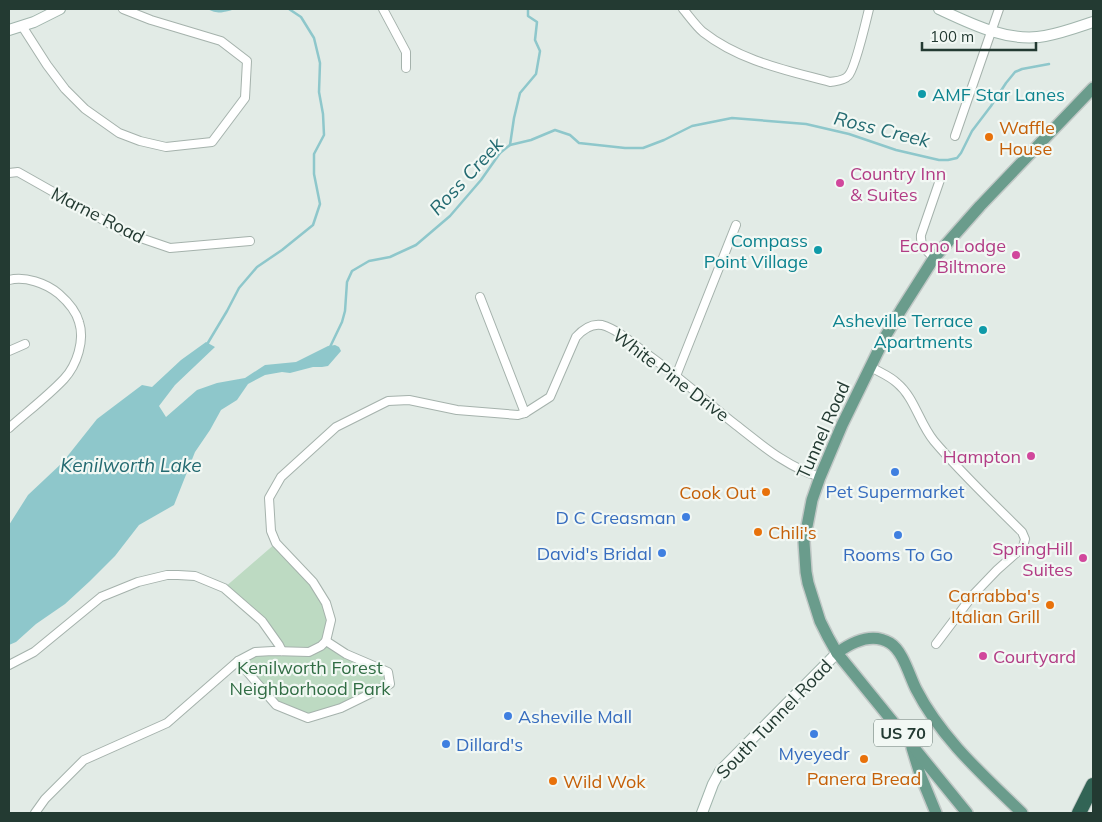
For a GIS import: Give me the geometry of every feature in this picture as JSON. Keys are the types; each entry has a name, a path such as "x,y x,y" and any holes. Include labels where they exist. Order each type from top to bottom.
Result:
{"highway":[{"path":"1079,813 1093,785"}],"main road":[{"name":"Tunnel Road","path":"967,813 837,653 820,620 808,583 804,542 812,500 820,477 842,424 900,310 934,258 980,206 1093,88"},
{"path":"837,653 857,641 872,638 881,639 896,648 916,689 937,724 959,752 1022,813"},
{"path":"910,741 920,774 936,813"}],"street":[{"path":"9,30 60,9"},
{"path":"22,26 47,65 65,88 85,109 119,133 140,141 166,147 212,142 245,98 247,61 220,41 151,20 123,9"},
{"path":"383,9 406,52 406,68"},
{"path":"683,9 702,31 720,44 755,61 830,82 849,76 869,9"},
{"path":"939,9 992,31 1035,38 1093,22"},
{"path":"955,136 999,9"},
{"name":"Marne Road","path":"9,174 18,172 126,233 170,248 250,241"},
{"path":"934,258 920,241 942,174"},
{"path":"676,376 736,225"},
{"path":"9,280 18,278 38,282 55,290 66,300 80,322 81,344 75,363 65,378 9,428"},
{"path":"35,813 45,798 84,760 167,723 238,661 255,652 309,652 326,641 331,620 326,603 312,582 276,543 271,531 269,498 281,477 336,427 388,401 409,400 457,410 518,415 526,413 480,298"},
{"name":"White Pine Drive","path":"526,413 550,397 576,337 582,330 592,325 600,325 614,330 656,360 753,439 783,460 804,472 820,477"},
{"path":"9,351 25,344"},
{"path":"871,367 902,387 932,439 1022,532 1025,539 1023,546 973,595 936,644"},
{"path":"9,665 34,652 101,597 138,582 178,574 195,576 224,588 262,621 282,651"},
{"path":"238,661 276,705 308,718 341,708 390,684 388,672 346,654 326,641"},
{"name":"South Tunnel Road","path":"702,813 720,771 837,653"}],"green space":[{"name":"Kenilworth Forest Neighborhood Park","path":"276,543 313,582 331,620 326,641 388,672 390,684 308,718 276,705 238,661 255,652 281,651 262,621 224,588"}],"water":[{"name":"Kenilworth Lake","path":"206,342 215,347 175,385 159,406 166,417 197,390 217,383 245,378 265,365 296,362 328,346 335,345 341,351 328,366 313,367 290,373 282,372 265,375 248,384 237,400 221,410 195,452 174,505 139,525 115,556 90,581 65,604 36,624 16,642 9,645 9,525 28,495 62,463 97,419 142,385 152,387 181,360"}],"waterway":[{"path":"210,9 218,11 231,9"},
{"path":"206,346 239,288 257,267 313,225 320,204 314,174 314,154 324,135 319,92 320,63 314,38 301,17 289,9"},
{"path":"510,145 520,93 536,74 540,51 535,40 537,22 528,16 528,9"},
{"name":"Ross Creek","path":"330,347 342,322 345,311 347,282 352,271 369,261 390,257 416,245 450,216 481,180 500,153 510,145 531,140 555,130 570,135 579,143 643,148 692,126 732,118 806,124 849,134 896,150 939,160 948,160 957,158 961,153 972,131 1015,72 1049,64"}],"place":[{"name":"AMF Star Lanes","path":"922,94"},
{"name":"Waffle House","path":"989,137"},
{"name":"Country Inn & Suites","path":"840,183"},
{"name":"Compass Point Village","path":"818,250"},
{"name":"Econo Lodge Biltmore","path":"1016,255"},
{"name":"Asheville Terrace Apartments","path":"983,330"},
{"name":"Hampton","path":"1031,456"},
{"name":"Pet Supermarket","path":"895,472"},
{"name":"Cook Out","path":"766,492"},
{"name":"D C Creasman","path":"686,517"},
{"name":"Chili's","path":"758,532"},
{"name":"Rooms To Go","path":"898,535"},
{"name":"David's Bridal","path":"662,553"},
{"name":"SpringHill Suites","path":"1083,558"},
{"name":"Carrabba's Italian Grill","path":"1050,605"},
{"name":"Courtyard","path":"983,656"},
{"name":"Asheville Mall","path":"508,716"},
{"name":"Myeyedr","path":"814,734"},
{"name":"Dillard's","path":"446,744"},
{"name":"Panera Bread","path":"864,759"},
{"name":"Wild Wok","path":"553,781"}]}
